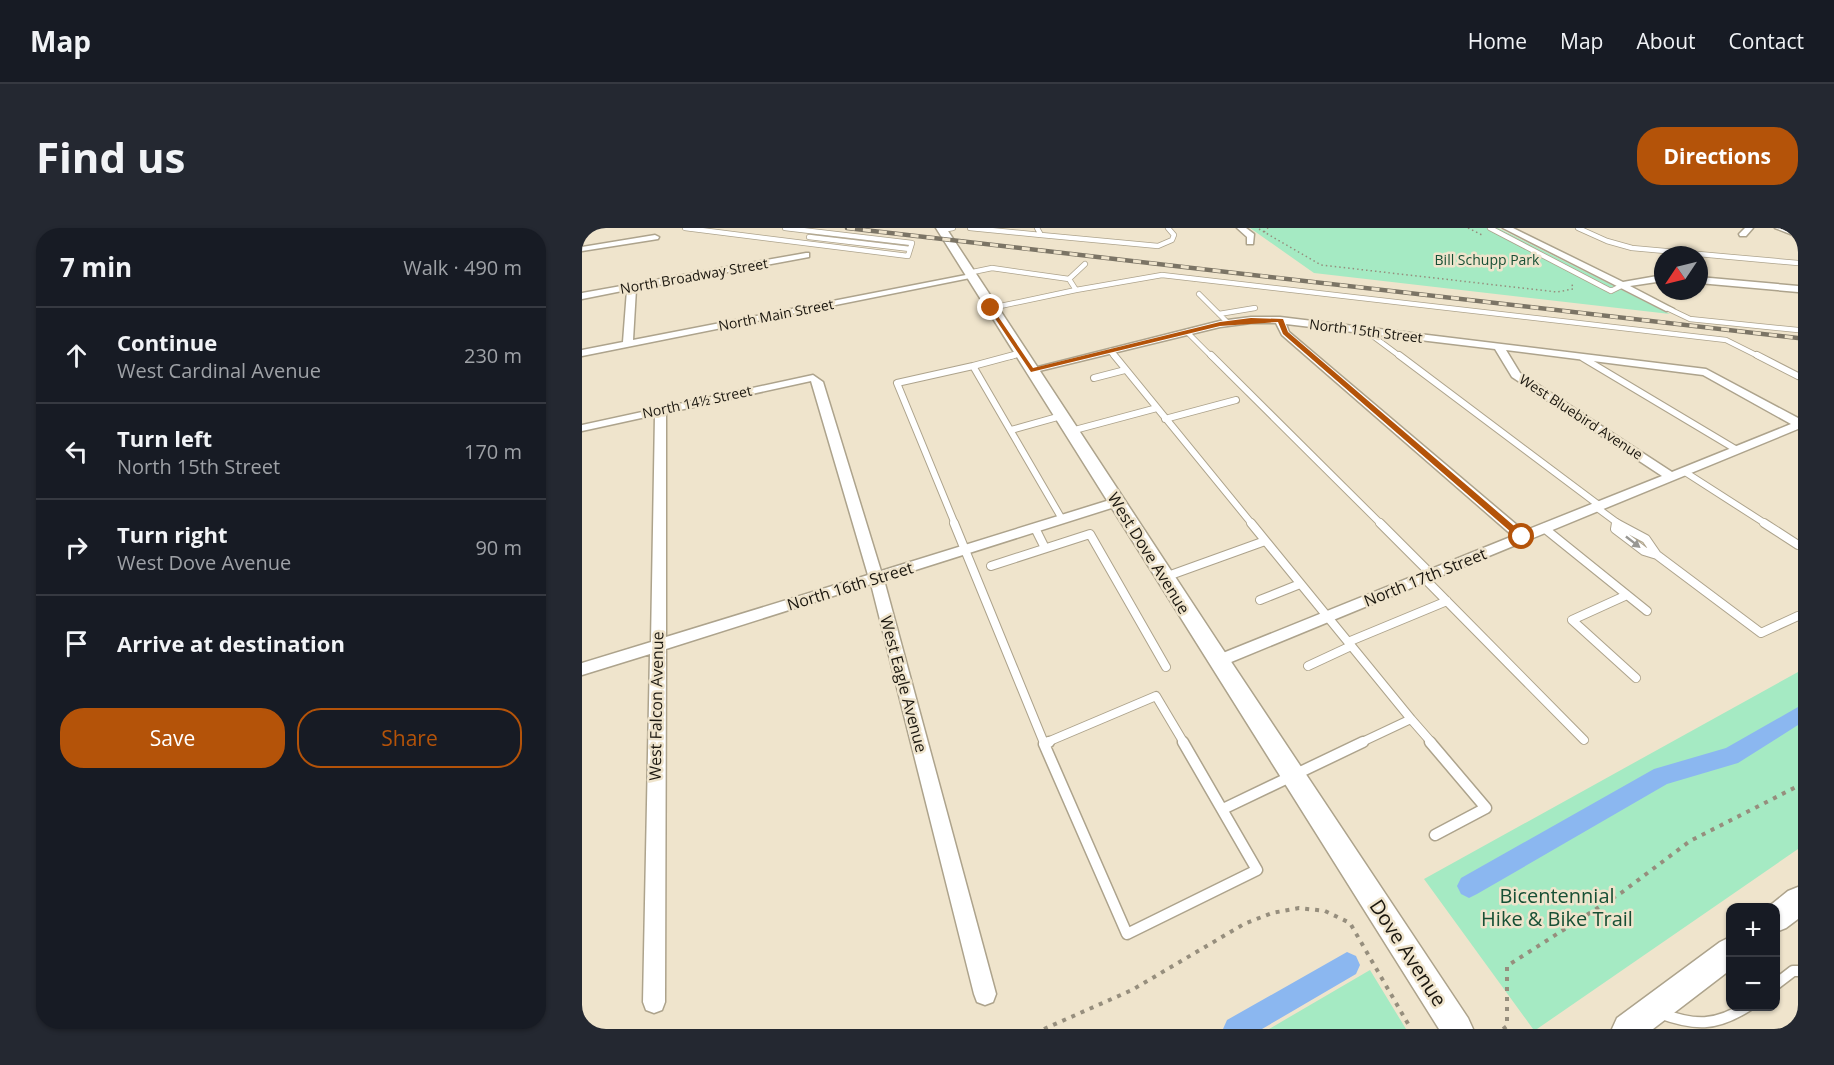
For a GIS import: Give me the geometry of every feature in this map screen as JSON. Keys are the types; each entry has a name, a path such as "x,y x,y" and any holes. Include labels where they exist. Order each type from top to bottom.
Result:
{"main road":[{"name":"West Dove Avenue","path":"945,229 969,275 1359,878"},
{"name":"Dove Avenue","path":"1359,878 1457,1029"},
{"path":"1780,915 1798,901"},
{"path":"1628,1029 1726,956"}],"street":[{"path":"1240,228 1251,236 1250,242"},
{"path":"1507,228 1670,309"},
{"path":"1779,228 1798,235"},
{"path":"582,249 655,237"},
{"name":"North Broadway Street","path":"582,296 806,255"},
{"name":"North Main Street","path":"582,353 969,275"},
{"path":"1623,285 1654,279"},
{"path":"1708,281 1798,289"},
{"path":"628,344 632,287"},
{"path":"1280,320 1285,333 1522,537"},
{"name":"North 15th Street","path":"1026,362 1110,351 1228,323 1280,320 1706,372 1798,424"},
{"name":"West Bluebird Avenue","path":"1499,348 1516,375 1678,474"},
{"name":"North 14½ Street","path":"582,428 813,378"},
{"name":"West Eagle Avenue","path":"813,378 820,385 876,578 985,994"},
{"name":"West Falcon Avenue","path":"654,1002 661,410"},
{"name":"North 17th Street","path":"1219,661 1798,424"},
{"name":"North 16th Street","path":"582,669 1117,502"}],"lane":[{"path":"685,228 908,256 912,243 785,228"},
{"path":"970,228 1158,246 1167,245 1173,241 1174,235 1168,228"},
{"path":"1037,228 1041,235"},
{"path":"1490,228 1611,291 1623,285"},
{"path":"1578,228 1632,249 1798,263"},
{"path":"801,242 817,232"},
{"path":"809,237 910,249"},
{"path":"1069,279 1085,264"},
{"path":"969,275 992,268 1069,279 1076,290"},
{"path":"991,308 1162,275 1726,340 1798,376"},
{"path":"1199,294 1228,323"},
{"path":"1220,314 1255,308"},
{"path":"1670,309 1690,319 1798,330"},
{"path":"1366,331 1598,507 1616,522 1615,529 1644,551 1657,555 1761,633 1798,616"},
{"path":"1187,332 1427,576 1447,601 1584,740"},
{"path":"1110,351 1486,808 1435,835"},
{"path":"1583,358 1737,450"},
{"path":"1026,362 973,366 897,384 1044,744 1127,934 1257,870 1156,696 1044,744"},
{"path":"973,366 1062,519"},
{"path":"1094,378 1125,369"},
{"path":"1166,419 1236,400"},
{"path":"1011,430 1066,424 1157,408"},
{"path":"1678,474 1798,545"},
{"path":"1035,528 1045,548"},
{"path":"1544,528 1647,611"},
{"path":"991,566 1090,534 1166,667"},
{"path":"1164,577 1265,542"},
{"path":"1260,600 1300,584"},
{"path":"1627,595 1572,620 1636,678"},
{"path":"1308,666 1350,644 1447,601"},
{"path":"1223,809 1411,718"},
{"path":"1780,981 1793,971 1798,971"},
{"path":"1652,1011 1692,1026 1714,1027 1740,1011"}],"path":[{"path":"1258,228 1321,265 1557,292"},
{"path":"1264,232 1268,228"},
{"path":"1503,1029 1507,1026 1506,966 1621,893 1690,841 1798,786"},
{"path":"1044,1029 1142,986 1248,921 1281,910 1309,906 1337,913 1350,923 1411,1029"}],"green space":[{"name":"Bill Schupp Park","path":"1250,228 1498,228 1670,314 1314,273"},
{"name":"Bicentennial Hike & Bike Trail","path":"1798,672 1798,849 1537,1029 1533,1029 1424,879"},
{"path":"1370,970 1406,1029 1269,1029"}],"waterway":[{"path":"1469,886 1662,776 1731,756 1798,715"},
{"path":"1236,1029 1347,965"}],"railway":[{"path":"847,228 1798,338"}],"route":[{"path":"991,308 1031,370 1220,324 1251,320 1280,320 1285,333 1522,537"}]}
